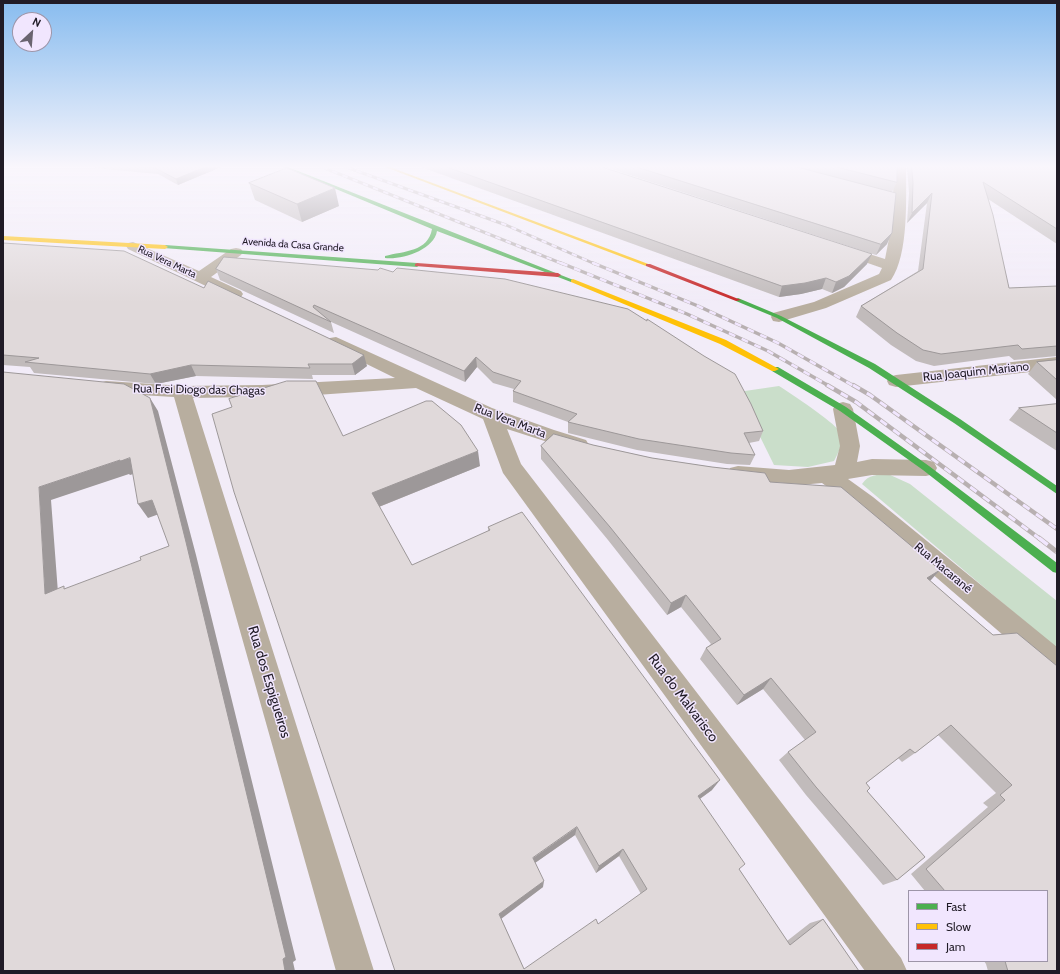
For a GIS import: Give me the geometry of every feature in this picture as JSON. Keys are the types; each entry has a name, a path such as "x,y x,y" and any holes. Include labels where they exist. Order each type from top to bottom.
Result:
{"main road":[{"path":"397,212 558,275 723,342 790,376 843,409 926,468 1057,569"},
{"path":"508,212 705,286 779,317 872,366 896,381 957,421 1057,491"},
{"name":"Avenida da Casa Grande","path":"366,262 427,246 433,240 435,228"},
{"name":"Avenida da Casa Grande","path":"3,238 236,252 558,275"}],"street":[{"path":"779,317 820,305 886,277 891,266 899,212"},
{"name":"Rua Vera Marta","path":"133,246 248,301"},
{"path":"831,246 891,266"},
{"name":"Rua Vera Marta","path":"200,278 236,252"},
{"name":"Rua Vera Marta","path":"317,333 492,416 548,437 599,450"},
{"name":"Rua Joaquim Mariano","path":"896,381 1057,363"},
{"name":"Rua Frei Diogo das Chagas","path":"87,385 156,392 219,392 361,387 420,382"},
{"name":"Rua dos Espigueiros","path":"182,392 355,971"},
{"path":"835,473 850,454 850,446 843,409"},
{"name":"Rua do Malvarisco","path":"492,416 511,467 888,971"},
{"path":"724,472 789,478 872,467 926,468"},
{"name":"Rua Macarané","path":"835,473 865,503 1057,664"}],"green space":[{"path":"779,386 821,415 839,431 841,443 834,461 808,467 774,465 738,392"},
{"path":"888,474 910,484 1057,601 1057,649 862,484 867,478"}],"building":[{"path":"575,212 743,212 872,254 849,276 836,282 826,278 782,286"},
{"path":"781,212 894,212 892,233 881,244"},
{"path":"930,212 992,212 1009,288 1057,286 1057,346 1022,349 1018,345 941,354 923,350 861,306 923,269"},
{"path":"1031,212 1057,212 1057,229"},
{"path":"3,243 124,251 204,288 208,281 364,355 352,364 308,364 310,368 191,365 150,374 25,362 39,358 3,355"},
{"path":"224,257 378,270 380,268 393,272 397,268 505,279 628,309 647,321 647,319 735,374 763,431 744,433 755,455 731,453 639,439 568,422 577,414 513,391 521,381 493,372 476,357 464,371 314,305 313,307 331,322 216,269"},
{"path":"1057,360 1057,380 1037,362"},
{"path":"3,372 124,384 150,398 286,957 283,959 285,971 3,971","holes":["130,458 138,504 152,500 169,546 140,557 141,560 64,589 64,586 45,594 39,487"]},
{"path":"287,381 316,381 343,436 426,401 432,401 461,425 478,451 372,493 412,565 490,530 488,527 522,512 720,780 698,796 745,864 739,869 790,945 823,919 859,971 395,971 234,492 212,414 232,407 229,399","holes":["577,827 599,866 623,849 647,889 598,924 596,919 524,969 499,914 544,881 533,858"]},
{"path":"1057,404 1057,433 1019,408"},
{"path":"554,434 593,445 652,458 765,473 770,482 841,487 940,570 927,578 993,635 1017,633 1057,666 1057,971 1008,971 1005,962 1048,962 1048,890 944,890 926,869 1005,800 1000,795 1012,785 951,725 915,753 910,749 866,783 870,788 867,791 925,857 897,880 816,787 788,752 816,732 771,678 744,695 706,648 721,639 686,595 671,603 610,527 541,446"}],"railway":[{"path":"435,212 563,264"},
{"path":"471,212 506,225 595,264"},
{"path":"561,263 687,314 768,351 829,386"},
{"path":"593,263 698,306 778,343 854,386"},
{"path":"827,385 856,402 1040,539"},
{"path":"853,385 870,395 1057,529"},
{"path":"1039,538 1057,552"}],"traffic: fast":[{"path":"397,212 573,281"},
{"path":"387,257 425,247 434,236 435,228"},
{"path":"165,247 417,265"},
{"path":"738,300 779,317 872,366 957,421 1057,491"},
{"path":"775,369 843,409 926,468 1057,569"}],"traffic: slow":[{"path":"508,212 648,265"},
{"path":"3,238 165,247"},
{"path":"573,281 723,342 775,369"}],"traffic: jam":[{"path":"417,265 558,275"},
{"path":"648,265 738,300"}]}
